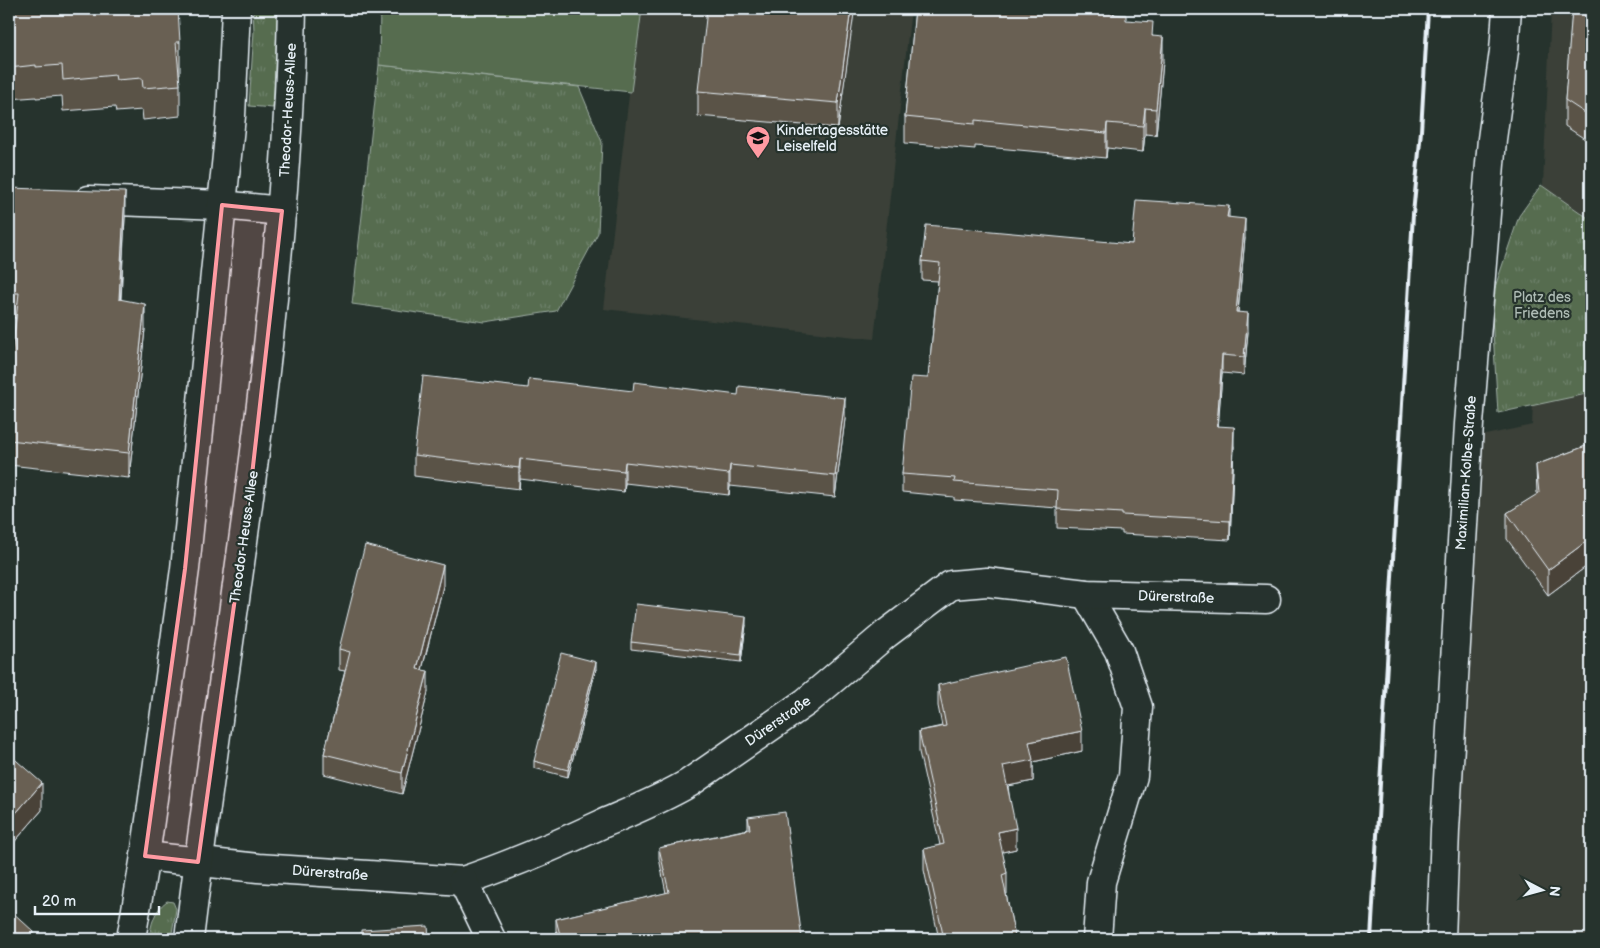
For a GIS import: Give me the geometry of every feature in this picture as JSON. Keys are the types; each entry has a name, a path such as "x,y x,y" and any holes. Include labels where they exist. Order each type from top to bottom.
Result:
{"street":[{"path":"132,939 185,569 231,116 236,9"},
{"name":"Theodor-Heuss-Allee","path":"189,939 251,484 270,328 282,211 291,64 292,9"},
{"name":"Maximilian-Kolbe-Straße","path":"1441,939 1445,830 1469,424 1491,148 1504,52 1507,9"},
{"path":"67,200 222,205 282,211"},
{"name":"Dürerstraße","path":"198,862 258,868 463,881 495,870 671,794 690,783 806,702 886,634 951,585 987,582 1086,594 1266,599"},
{"path":"1086,594 1119,651 1138,707 1133,776 1101,882 1097,939"},
{"path":"145,856 198,862"},
{"path":"463,881 492,939"}],"highlighted area":[{"path":"222,205 282,211 251,484 198,862 145,856 185,569"}],"shaded area":[{"name":"Kindertagesstätte Leiselfeld","path":"639,9 911,9 874,339 604,309"},
{"path":"1551,9 1591,9 1591,939 1450,939 1476,437 1532,425"}],"green space":[{"path":"253,9 278,9 273,108 249,106 254,31"},
{"path":"380,9 642,9 631,92 379,65"},
{"path":"379,65 579,87 602,142 598,233 556,311 485,322 352,304"},
{"name":"Platz des Friedens","path":"1541,185 1591,220 1591,393 1498,413 1491,299 1519,216"},
{"path":"167,901 173,902 176,909 171,939 149,939 156,913"}],"building":[{"path":"9,9 178,9 180,42 176,42 180,85 143,88 142,78 116,80 115,75 63,80 62,65 9,68"},
{"path":"707,9 851,9 838,103 698,91"},
{"path":"915,9 1112,9 1111,14 1126,15 1126,20 1153,22 1152,36 1163,37 1156,109 1145,108 1143,126 1107,123 1106,133 975,120 975,124 905,117"},
{"path":"1572,9 1591,9 1591,117 1565,100"},
{"path":"9,188 125,192 119,299 145,304 129,453 9,440 9,379 19,293 9,293"},
{"path":"1136,200 1229,206 1227,217 1245,219 1236,312 1248,313 1244,357 1222,355 1217,426 1234,427 1230,521 1057,509 1058,490 954,482 955,478 902,474 911,377 928,378 940,263 922,261 926,225 1132,244"},
{"path":"423,376 528,388 529,379 633,391 634,382 738,395 739,386 845,398 835,476 730,465 729,474 625,462 624,471 520,459 519,468 414,455"},
{"path":"1591,444 1591,538 1548,570 1507,513 1539,493 1536,465"},
{"path":"365,545 443,565 417,669 428,671 402,773 324,754 350,652 339,649"},
{"path":"636,604 746,617 741,655 631,642"},
{"path":"561,653 596,662 568,770 534,761"},
{"path":"1066,657 1082,731 1029,742 1033,760 1003,766 1016,828 998,832 1007,873 1002,875 1015,937 1020,936 1021,939 944,939 924,849 944,844 919,731 946,726 938,685"},
{"path":"9,754 42,783 10,820 9,819"},
{"path":"785,812 802,939 561,939 556,919 669,892 659,848 750,829 748,817"},
{"path":"9,909 34,932 28,939 9,939"},
{"path":"428,926 429,939 361,939 361,930"}],"railway":[{"path":"1371,939 1413,214 1421,131 1428,9"}],"place":[{"name":"Kindertagesstätte Leiselfeld","path":"758,159"}]}
